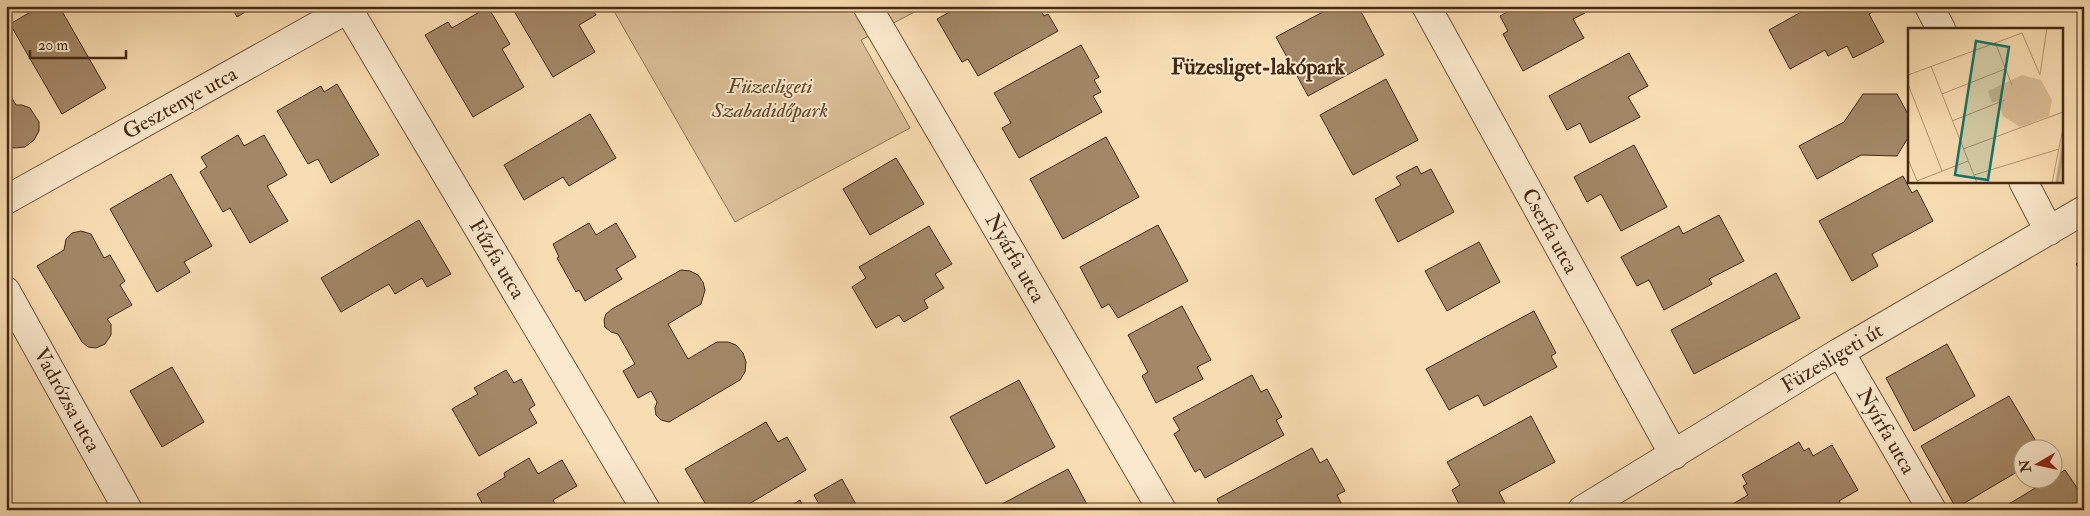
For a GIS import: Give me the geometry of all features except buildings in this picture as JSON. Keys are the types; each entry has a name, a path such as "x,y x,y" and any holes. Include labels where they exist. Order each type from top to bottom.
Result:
{"street":[{"name":"Nyárfa utca","path":"867,6 1162,510"},
{"name":"Cserfa utca","path":"1426,6 1674,455"},
{"path":"1929,6 1940,28"},
{"name":"Gesztenye utca","path":"6,200 351,8"},
{"name":"Fűzfa utca","path":"351,8 646,510"},
{"path":"2024,182 2049,231"},
{"name":"Füzesligeti út","path":"1582,510 1840,352 2084,210"},
{"name":"Vadrózsa utca","path":"6,291 128,510"},
{"name":"Nyírfa utca","path":"1840,352 1932,510"}],"green space":[{"name":"Füzesligeti Szabadidőpark","path":"611,6 926,6 861,40 910,128 735,222"}],"district":[{"name":"Füzesliget-lakópark","path":"1258,67"}]}
